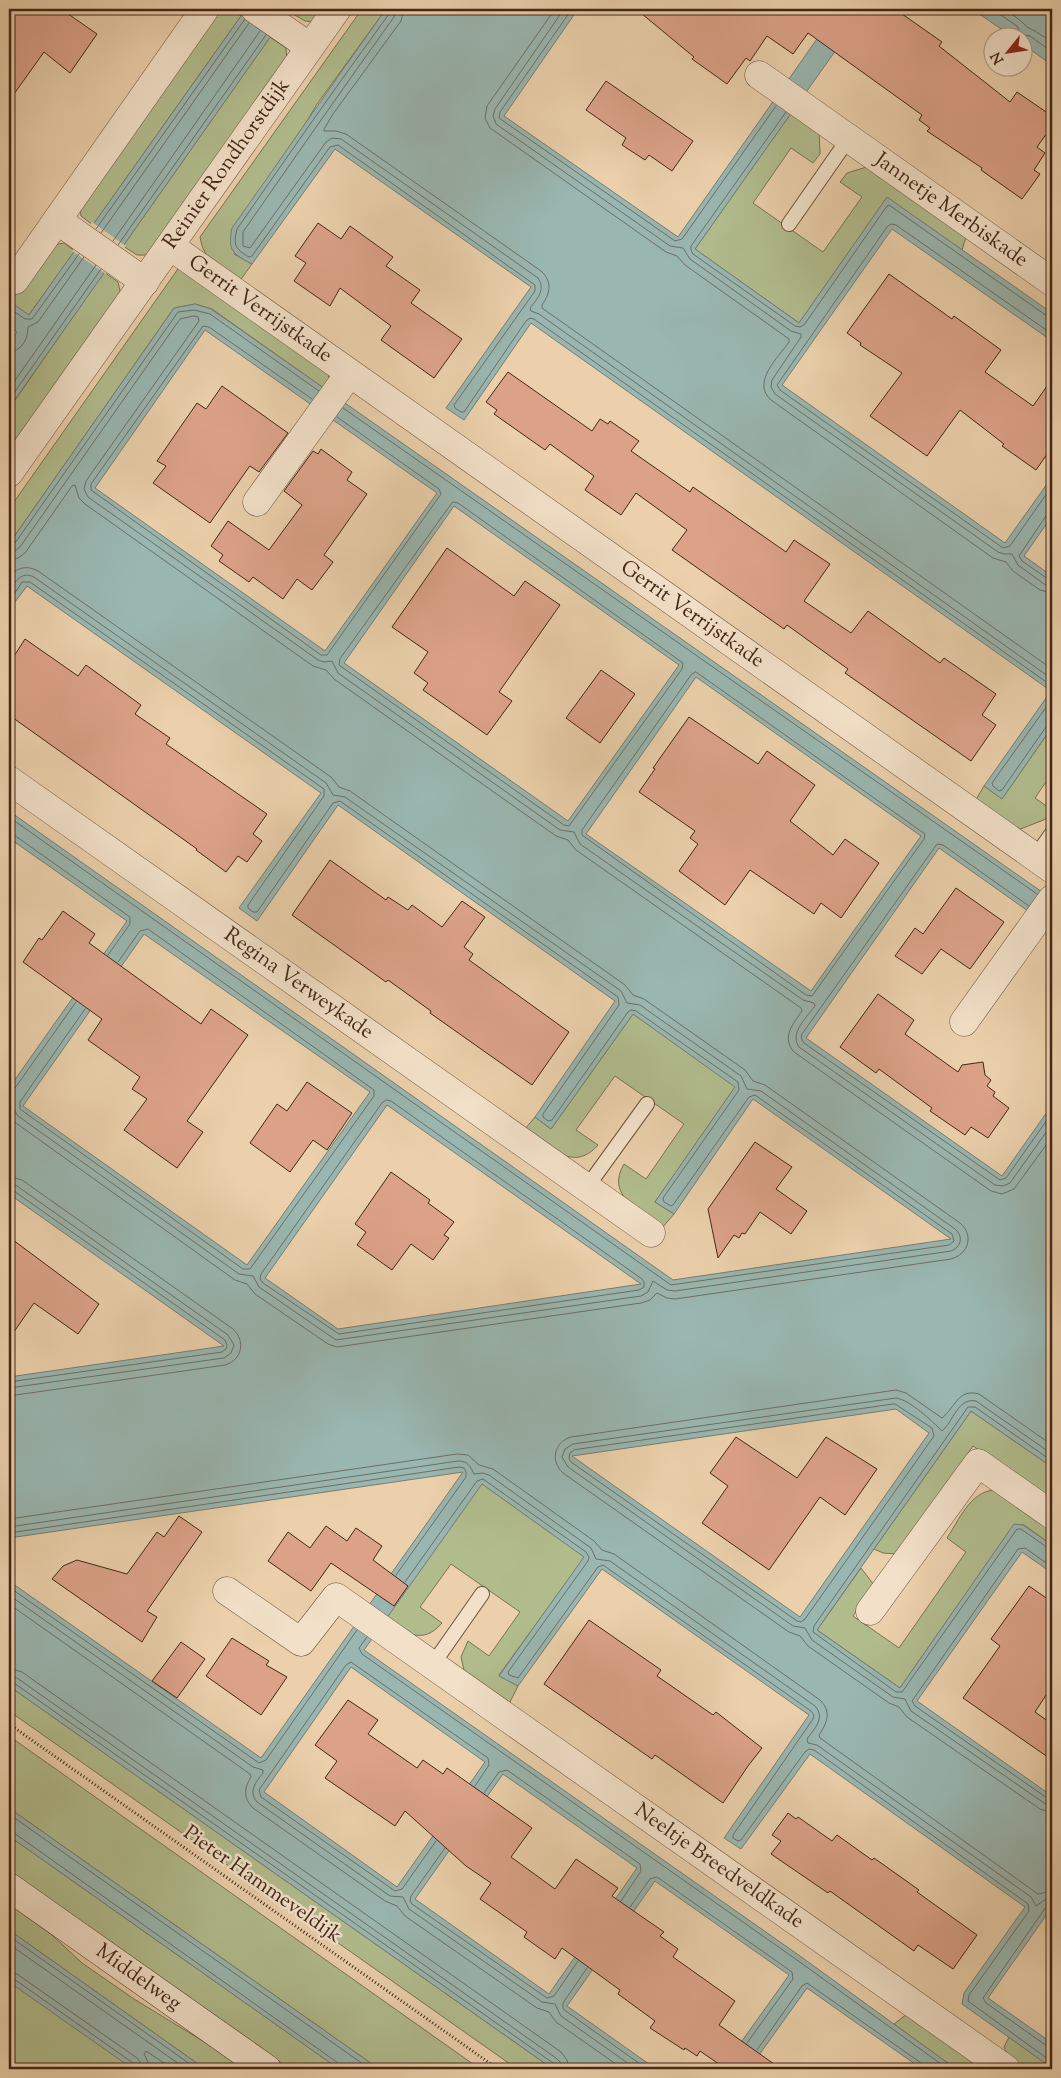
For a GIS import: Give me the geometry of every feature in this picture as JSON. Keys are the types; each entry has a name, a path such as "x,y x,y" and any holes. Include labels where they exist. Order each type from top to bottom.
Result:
{"street":[{"path":"15,280 64,225 205,9"},
{"path":"254,9 302,42"},
{"name":"Reinier Rondhorstdijk","path":"9,473 136,276 170,246 302,42 337,9"},
{"name":"Jannetje Merbiskade","path":"759,74 1052,282"},
{"path":"64,225 136,276"},
{"name":"Gerrit Verrijstkade","path":"170,246 344,380 1044,863"},
{"name":"Gerrit Verrijstkade","path":"257,502 344,380"},
{"name":"Regina Verweykade","path":"9,780 651,1233"},
{"path":"964,1022 1052,899"},
{"path":"870,1611 978,1463 1052,1515"},
{"name":"Neeltje Breedveldkade","path":"227,1591 301,1642 336,1597 1006,2069"},
{"name":"Middelweg","path":"9,1887 267,2069"}],"lane":[{"path":"789,224 850,138"},
{"name":"Gerrit Verrijstkade","path":"1044,863 1052,834"},
{"path":"587,1187 646,1104"},
{"path":"432,1664 482,1594"}],"path":[{"name":"Pieter Hammeveldijk","path":"9,1724 498,2069"}],"green space":[{"path":"230,9 241,16 93,225 81,216 80,207 218,11"},
{"path":"290,9 324,9 315,22 305,21 288,11"},
{"path":"362,9 386,9 317,104 234,254 252,264 239,282 219,269 209,259 202,246 200,237"},
{"path":"270,37 286,48 287,61 150,255 137,255 123,246"},
{"path":"793,110 819,129 820,154 813,163 791,148 753,203 823,252 862,197 840,182 847,173 870,166 967,234 962,250 887,198 799,323 695,249"},
{"path":"64,243 75,251 28,316 9,301 9,278 52,245"},
{"path":"180,266 328,370 329,379 325,389 212,309 195,304 174,308 9,544 9,509"},
{"path":"104,272 118,282 121,295 9,451 9,409"},
{"path":"1052,727 1052,773 1035,798 1052,810 1046,819 1018,830 975,801 984,786 1002,799"},
{"path":"633,1014 736,1086 655,1202 674,1214 662,1228 635,1208 622,1194 619,1185 619,1175 624,1164 646,1179 684,1124 615,1076 576,1130 598,1145 589,1153 579,1157 561,1154 525,1129 535,1117 551,1129"},
{"path":"971,1411 1052,1467 1052,1496 1049,1500 973,1446 897,1554 883,1553 874,1549"},
{"path":"481,1483 585,1557 499,1675 518,1686 508,1706 464,1670 461,1657 468,1641 489,1656 520,1612 451,1564 420,1607 442,1623 435,1630 428,1634 414,1635 384,1621"},
{"path":"994,1490 1052,1527 1052,1545 1024,1525 1014,1525 900,1688 817,1630 861,1568 874,1585 853,1616 899,1648 966,1552 947,1538 972,1501 986,1492"},
{"path":"9,1686 553,2069 517,2069 9,1711"},
{"path":"9,1736 480,2069 379,2069 9,1808"},
{"path":"9,1836 339,2069 290,2069 9,1872"},
{"path":"9,1904 52,1935 82,1963 134,1999 216,2049 244,2069 205,2069 9,1930"},
{"path":"9,1957 167,2069 9,2069"},
{"path":"907,2014 987,2069 956,2069 894,2024"},
{"path":"1009,2037 1052,2069 1023,2067 1012,2061 1004,2047"}],"water":[{"path":"246,9 290,9 9,408 9,344 17,332 9,326 9,301 29,315"},
{"path":"386,9 578,9 504,116 678,237 838,9 865,9 695,249 799,323 887,197 1052,313 1052,341 892,229 782,385 1005,543 1052,477 1052,516 1024,556 1052,576 1052,727 1002,799 984,786 1051,691 531,323 464,420 446,408 531,287 335,149 252,264 233,251 230,242 232,228"},
{"path":"972,9 1052,9 1052,65 1034,52 1034,28 1000,28"},
{"path":"195,304 211,309 1052,899 1052,928 939,848 806,1038 1002,1176 1052,1105 1052,1467 971,1411 817,1630 900,1688 1014,1524 1023,1525 1052,1545 1052,1573 1022,1552 917,1701 1052,1796 1052,1907 988,1998 1052,2043 1052,2068 962,2004 964,1993 1025,1907 810,1754 741,1849 724,1838 809,1715 602,1569 518,1686 499,1676 584,1557 482,1484 364,1650 800,1956 956,2069 922,2069 807,1988 749,2069 722,2069 789,1975 655,1881 567,2006 656,2069 553,2069 9,1686 9,1581 261,1758 463,1472 9,1538 9,1377 224,1346 9,1194 9,1088 127,921 9,838 9,811 673,1280 951,1239 753,1099 674,1214 655,1202 735,1087 633,1014 551,1129 535,1117 615,1001 338,805 257,921 239,908 321,793 27,586 9,610 9,544 174,308","holes":["205,330 437,493 325,651 95,488","454,506 679,665 568,821 344,663","696,677 921,836 811,991 586,834","144,934 370,1092 247,1265 23,1106","387,1105 641,1284 338,1329 265,1278","896,1409 929,1433 800,1617 572,1456","351,1667 485,1762 397,1887 264,1792","503,1774 637,1868 549,1994 415,1899"]},
{"path":"9,1808 379,2069 339,2069 9,1836"},
{"path":"9,1930 205,2069 133,2069 9,1982"}],"pier":[{"path":"92,222 126,246 106,274 72,251"}],"building":[{"path":"17,9 61,9 97,34 70,73 44,52 9,101 9,21"},
{"path":"636,9 895,9 942,42 939,46 1010,102 1017,92 1052,116 1052,126 1037,147 1045,153 1034,170 1040,174 1022,199 981,170 982,168 927,131 930,128 919,120 922,115 808,33 793,54 767,36 750,61 746,58 727,84 692,59 694,57"},
{"path":"606,81 693,141 672,171 649,155 645,160 622,145 626,138 586,110"},
{"path":"318,223 341,239 350,226 393,257 386,266 420,290 411,303 462,339 434,378 381,340 391,326 340,288 330,306 294,281 306,263 295,256"},
{"path":"889,274 952,319 954,316 1001,350 985,372 1033,406 1052,379 1052,447 1036,470 1002,446 1004,444 960,410 927,456 870,416 902,373 860,345 861,343 847,333"},
{"path":"508,372 592,431 600,419 608,424 610,421 639,441 631,451 690,492 693,487 786,552 794,540 830,564 804,601 851,633 868,611 940,663 944,658 996,694 982,715 996,725 971,761 845,673 848,669 787,625 784,629 672,550 687,530 636,493 621,515 585,490 594,476 550,444 545,450 494,414 497,410 486,402"},
{"path":"222,386 288,433 259,472 249,467 210,523 153,483 166,466 157,461 197,403 206,409"},
{"path":"321,449 352,472 347,480 367,494 324,555 333,562 312,590 297,579 283,599 253,577 249,582 219,561 223,555 211,546 228,521 269,550 302,505 284,491 313,451 318,454"},
{"path":"447,548 514,596 525,581 560,605 499,692 512,701 487,735 423,690 428,683 414,673 428,652 392,627"},
{"path":"25,639 78,676 86,665 141,705 135,714 170,738 166,744 267,814 253,834 262,841 247,862 238,856 226,872 197,849 9,715 9,664"},
{"path":"601,670 635,694 600,743 566,718"},
{"path":"689,717 758,764 767,751 815,785 790,821 833,855 845,839 879,863 841,918 821,903 814,914 750,870 725,905 679,871 698,844 690,838 695,831 639,792 655,769 653,768"},
{"path":"330,860 386,900 388,897 408,910 412,905 442,927 462,901 485,917 464,947 473,954 469,960 569,1032 532,1085 430,1013 431,1011 388,980 386,982 292,915"},
{"path":"956,888 1004,922 970,969 941,949 922,974 895,956 915,928 923,934"},
{"path":"63,911 95,934 89,943 201,1024 211,1009 248,1035 187,1121 203,1132 177,1168 124,1130 147,1099 132,1089 140,1077 88,1040 102,1019 23,962 39,938 42,940"},
{"path":"878,994 914,1020 905,1034 958,1072 962,1065 983,1062 985,1075 991,1080 987,1086 995,1092 993,1096 1009,1108 988,1138 971,1127 965,1135 930,1111 932,1108 879,1069 876,1073 840,1047"},
{"path":"307,1082 352,1113 327,1150 313,1140 290,1172 250,1143 277,1104 287,1111"},
{"path":"755,1142 792,1167 776,1189 807,1211 791,1234 760,1212 745,1234 742,1233 739,1238 734,1235 718,1258 708,1209"},
{"path":"391,1172 430,1200 428,1203 454,1222 444,1235 449,1238 433,1260 411,1244 392,1270 357,1245 366,1232 355,1224"},
{"path":"9,1237 99,1304 78,1334 34,1303 9,1339"},
{"path":"736,1437 797,1478 826,1437 877,1469 845,1515 820,1497 769,1570 702,1523 728,1486 710,1473"},
{"path":"179,1516 202,1532 147,1611 157,1617 142,1642 52,1579 63,1566 77,1560 127,1574 157,1532 164,1537"},
{"path":"326,1526 347,1541 356,1528 382,1546 373,1560 408,1586 394,1606 331,1563 311,1591 268,1561 288,1532 310,1548"},
{"path":"1029,1586 1052,1602 1052,1686 1035,1712 1052,1724 1052,1760 963,1698 1000,1646 991,1639"},
{"path":"589,1620 661,1670 657,1676 713,1715 716,1712 762,1748 723,1803 655,1755 652,1759 544,1684"},
{"path":"232,1638 269,1661 266,1665 287,1677 261,1715 206,1676"},
{"path":"181,1642 205,1659 177,1698 152,1681"},
{"path":"348,1700 378,1720 368,1734 417,1768 423,1760 443,1774 447,1768 532,1828 511,1857 555,1889 576,1859 618,1888 612,1896 664,1932 660,1936 678,1949 673,1957 735,2001 719,2025 781,2069 726,2069 700,2051 697,2056 685,2048 684,2050 650,2028 655,2021 618,1994 620,1990 562,1948 555,1959 524,1937 527,1932 480,1899 491,1883 466,1866 405,1811 395,1826 325,1778 337,1761 315,1745"},
{"path":"788,1813 796,1819 798,1817 832,1841 837,1835 872,1860 874,1858 977,1935 953,1969 918,1945 914,1951 830,1891 828,1893 771,1854 781,1841 772,1835"}]}
